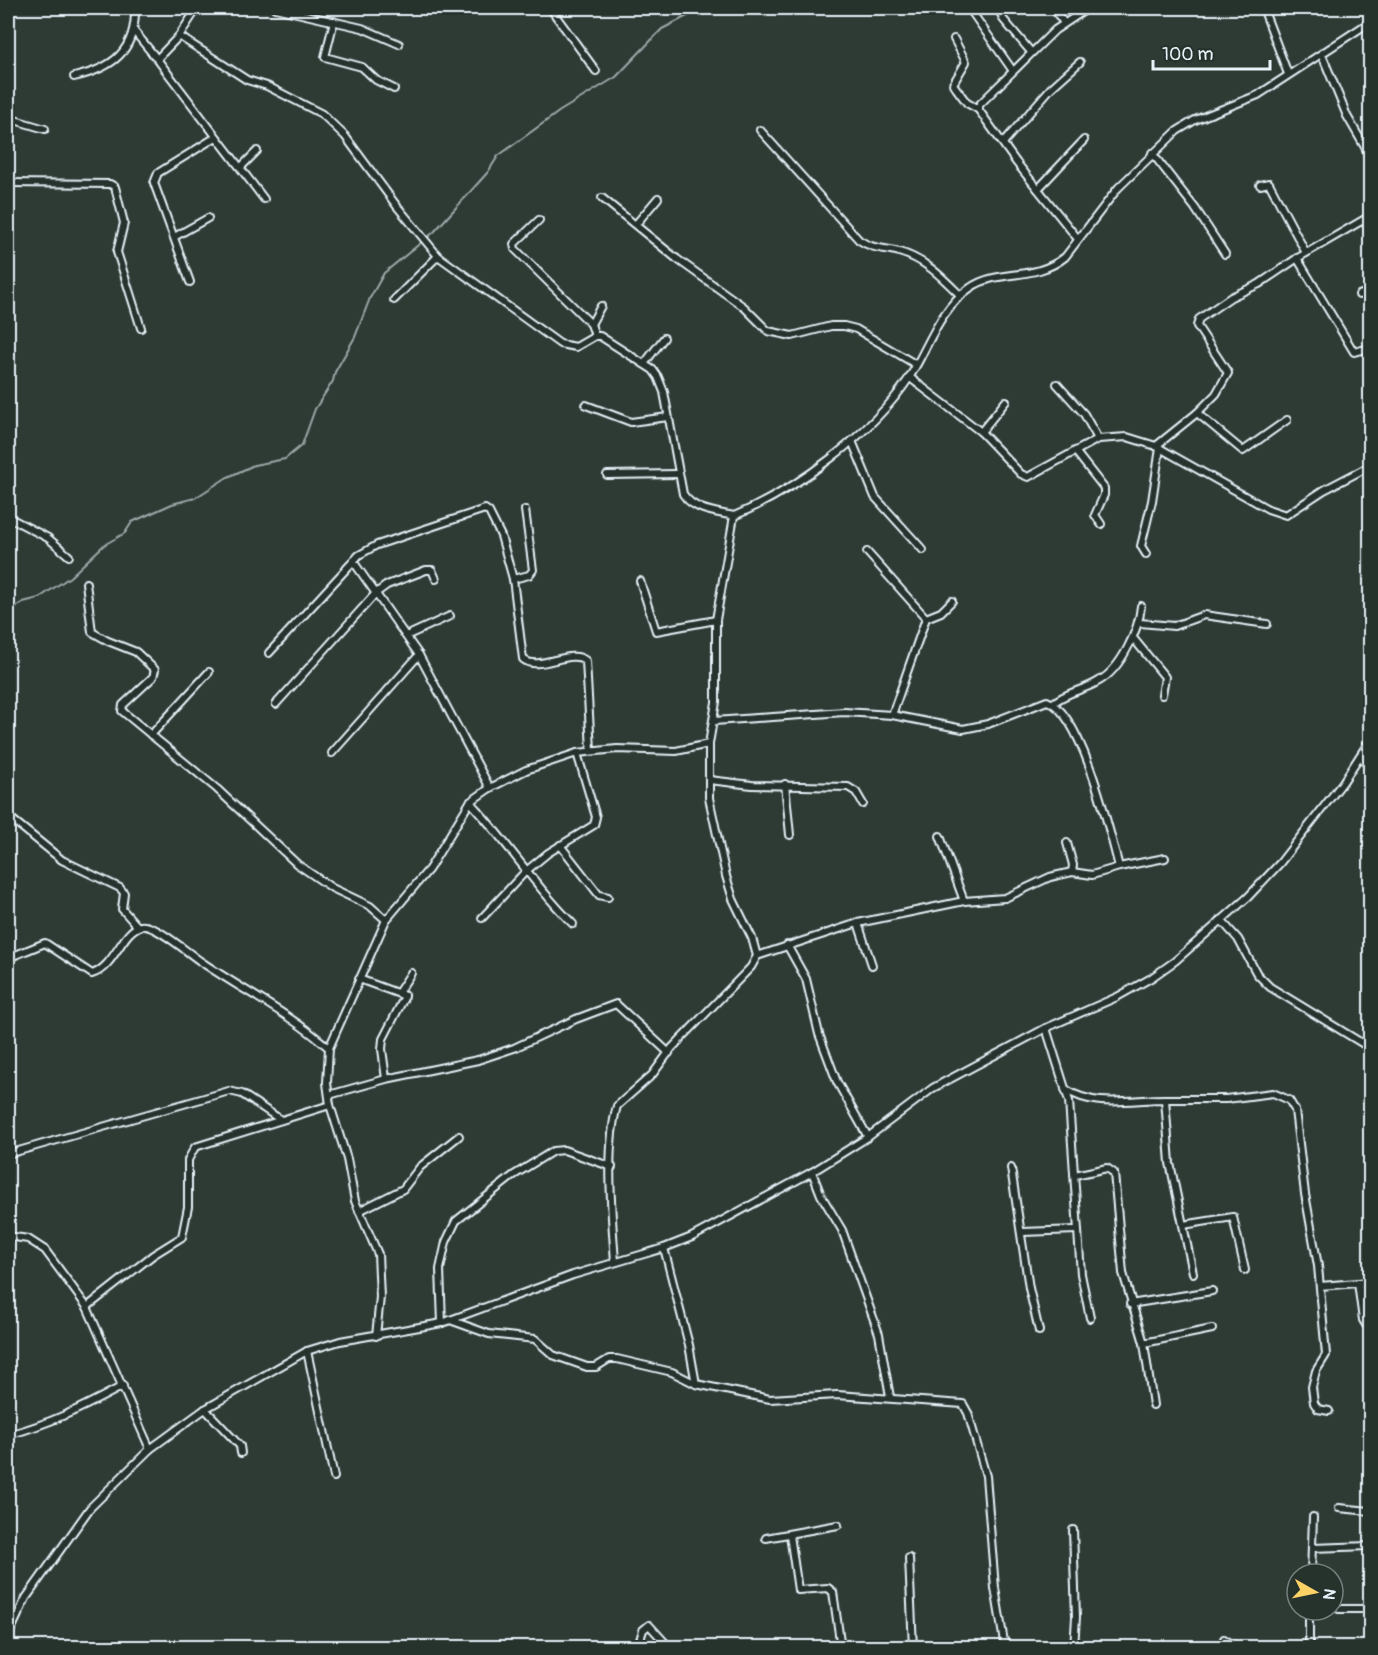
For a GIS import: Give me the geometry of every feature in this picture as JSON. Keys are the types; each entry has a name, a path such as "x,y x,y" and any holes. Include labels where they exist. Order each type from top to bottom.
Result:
{"street":[{"path":"74,77 94,73 112,62 134,31 135,8"},
{"path":"275,8 362,27 399,44"},
{"path":"550,8 596,70"},
{"path":"969,8 1013,71"},
{"path":"1053,8 1064,23"},
{"path":"978,110 980,104 1031,52 1064,23 1088,8"},
{"path":"1263,8 1288,75"},
{"path":"999,9 1002,19 1031,52"},
{"path":"157,58 179,36 196,10"},
{"path":"334,21 325,57 362,67 376,80 394,89"},
{"path":"179,36 247,80 267,86 328,119 345,136 396,205 438,256 560,344 576,348 595,336 608,339 644,364 663,385 677,474 683,494 691,504 734,516 796,482 852,441 909,377 945,314 970,287 988,280 1045,270 1065,257 1118,188 1177,131 1195,120 1258,95 1371,22"},
{"path":"134,31 264,199"},
{"path":"954,39 966,62 954,79 954,86 967,103 978,110 1078,239"},
{"path":"1322,55 1347,116 1366,149 1371,164"},
{"path":"1003,144 1051,88 1080,62"},
{"path":"8,118 45,129"},
{"path":"760,130 859,240 868,246 901,252 915,258 933,269 961,296"},
{"path":"190,282 176,236 154,188 155,178 216,137"},
{"path":"1038,189 1084,141"},
{"path":"241,167 256,151"},
{"path":"1152,153 1195,208 1225,254"},
{"path":"8,183 110,184 115,187 124,224 117,252 141,328"},
{"path":"1260,185 1269,183 1306,253"},
{"path":"602,198 677,259 744,307 768,331 792,336 831,326 844,326 856,329 915,364"},
{"path":"636,224 658,198"},
{"path":"176,236 208,218"},
{"path":"1146,554 1141,546 1154,492 1158,447 1216,394 1228,376 1198,328 1198,321 1231,297 1259,284 1297,258 1368,218 1371,228"},
{"path":"539,220 514,244 515,249 591,324 595,336"},
{"path":"394,300 438,256"},
{"path":"1297,258 1354,352 1371,348"},
{"path":"1359,294 1371,291"},
{"path":"591,324 601,306"},
{"path":"644,364 664,338"},
{"path":"909,377 981,432 1025,476 1036,474 1098,440 1127,437 1158,447 1282,515 1371,466"},
{"path":"1057,384 1084,414 1098,440"},
{"path":"981,432 1006,401"},
{"path":"586,405 631,422 668,417"},
{"path":"1197,413 1243,451 1287,420"},
{"path":"852,441 875,497 923,550"},
{"path":"1075,451 1104,488 1104,495 1095,515 1101,524"},
{"path":"607,475 677,474"},
{"path":"269,653 353,561 377,545 485,509 489,512 501,536 513,579 521,654 525,662 579,657 586,662 591,750"},
{"path":"513,579 529,575 533,570 525,510"},
{"path":"734,516 716,620 714,721 709,744 709,780 711,814 726,876 733,899 752,938 757,956"},
{"path":"8,517 48,538 69,556"},
{"path":"867,552 926,618"},
{"path":"353,561 419,655 490,788"},
{"path":"276,704 376,592 387,585 426,570 432,570 436,579"},
{"path":"640,581 656,632 716,620"},
{"path":"86,583 92,632 136,652 155,670 153,677 121,708 217,789 274,844 304,869 332,888 363,902 386,920"},
{"path":"892,715 926,618 941,612 952,601"},
{"path":"714,721 844,712 892,715 969,729 988,724 1040,702 1053,703 1074,690 1104,678 1133,638 1140,623 1141,606"},
{"path":"1140,623 1174,626 1194,617 1209,615 1267,624"},
{"path":"406,636 450,616"},
{"path":"1133,638 1165,677 1162,695"},
{"path":"332,753 419,655"},
{"path":"151,735 209,672"},
{"path":"1053,703 1079,739 1100,800 1119,867"},
{"path":"8,1636 26,1598 90,1508 150,1449 205,1409 307,1352 340,1341 442,1323 692,1237 812,1172 868,1137 933,1088 1046,1028 1117,997 1151,978 1175,961 1248,897 1280,862 1371,740"},
{"path":"376,1336 380,1298 378,1254 359,1211 330,1105 327,1064 329,1048 386,920 429,869 470,802 490,788 526,770 591,750 676,751 709,744"},
{"path":"482,918 525,872 560,845 591,828 596,821 577,753"},
{"path":"1360,756 1371,767"},
{"path":"709,780 848,787 856,792 863,804"},
{"path":"785,784 790,835"},
{"path":"470,802 501,836 525,872 573,924"},
{"path":"8,816 62,860 120,888 124,893 122,909 138,927 156,930 205,965 289,1016 329,1048"},
{"path":"940,836 964,901"},
{"path":"1066,843 1073,865 1072,872"},
{"path":"560,845 599,895 608,897"},
{"path":"615,1262 612,1167 617,1106 652,1076 669,1053 751,967 757,956 858,923 964,901 1005,898 1050,877 1072,872 1092,875 1165,858"},
{"path":"1221,920 1238,939 1257,974 1270,987 1371,1047"},
{"path":"858,923 872,965"},
{"path":"8,958 45,943 93,974 108,964 138,927"},
{"path":"787,945 806,979 830,1066 868,1137"},
{"path":"398,993 411,974"},
{"path":"359,979 404,995 405,999 387,1030 382,1049 386,1079"},
{"path":"329,1095 386,1079 478,1060 514,1048 576,1019 616,1004 669,1053"},
{"path":"1046,1028 1069,1101 1081,1274 1090,1318"},
{"path":"1065,1089 1080,1099 1092,1101 1226,1100 1273,1093 1289,1100 1295,1110 1305,1194 1320,1286 1326,1355 1316,1371 1312,1387 1314,1403 1318,1409 1329,1411"},
{"path":"8,1154 229,1091 242,1094 281,1120"},
{"path":"1165,1099 1170,1163 1193,1273"},
{"path":"87,1307 153,1255 183,1237 188,1207 188,1160 195,1147 330,1105"},
{"path":"359,1211 403,1189 420,1167 459,1136"},
{"path":"442,1323 440,1269 446,1242 456,1221 514,1175 553,1151 564,1150 612,1167"},
{"path":"1011,1168 1023,1232 1029,1288 1039,1331"},
{"path":"1075,1175 1107,1168 1114,1173 1117,1228 1130,1304 1144,1343 1153,1405"},
{"path":"812,1172 821,1195 842,1230 879,1334 890,1397"},
{"path":"1183,1225 1233,1217 1245,1270"},
{"path":"1023,1232 1077,1230"},
{"path":"8,1236 28,1239 45,1250 87,1307 150,1449"},
{"path":"664,1248 689,1345 696,1384"},
{"path":"1320,1286 1371,1282"},
{"path":"1358,1283 1363,1320 1371,1331"},
{"path":"1130,1304 1212,1291"},
{"path":"450,1320 489,1334 535,1339 553,1355 564,1361 593,1368 609,1359 617,1359 672,1372 696,1384 770,1399 837,1395 890,1397 958,1403 967,1408 986,1476 995,1588 1005,1647"},
{"path":"1144,1343 1212,1329"},
{"path":"307,1352 334,1478"},
{"path":"8,1435 64,1418 123,1386"},
{"path":"205,1409 240,1446 240,1453"},
{"path":"1339,1508 1371,1511"},
{"path":"1311,1562 1313,1517"},
{"path":"766,1538 838,1525"},
{"path":"1073,1530 1076,1617 1074,1647"},
{"path":"790,1535 798,1590 828,1588 833,1592 841,1647"},
{"path":"1312,1548 1371,1546"},
{"path":"909,1558 913,1647"},
{"path":"1345,1609 1371,1609"},
{"path":"1308,1647 1309,1622"},
{"path":"640,1640 643,1630 649,1624 670,1647"},
{"path":"1224,1639 1239,1647"}],"waterway":[{"path":"8,613 23,602 39,598 70,577 104,545 125,533 132,522 172,504 195,498 226,478 254,465 285,459 302,445 315,409 333,381 335,372 355,337 370,298 384,273 434,232 488,172 498,156 560,111 616,77 662,29 698,8"}]}
